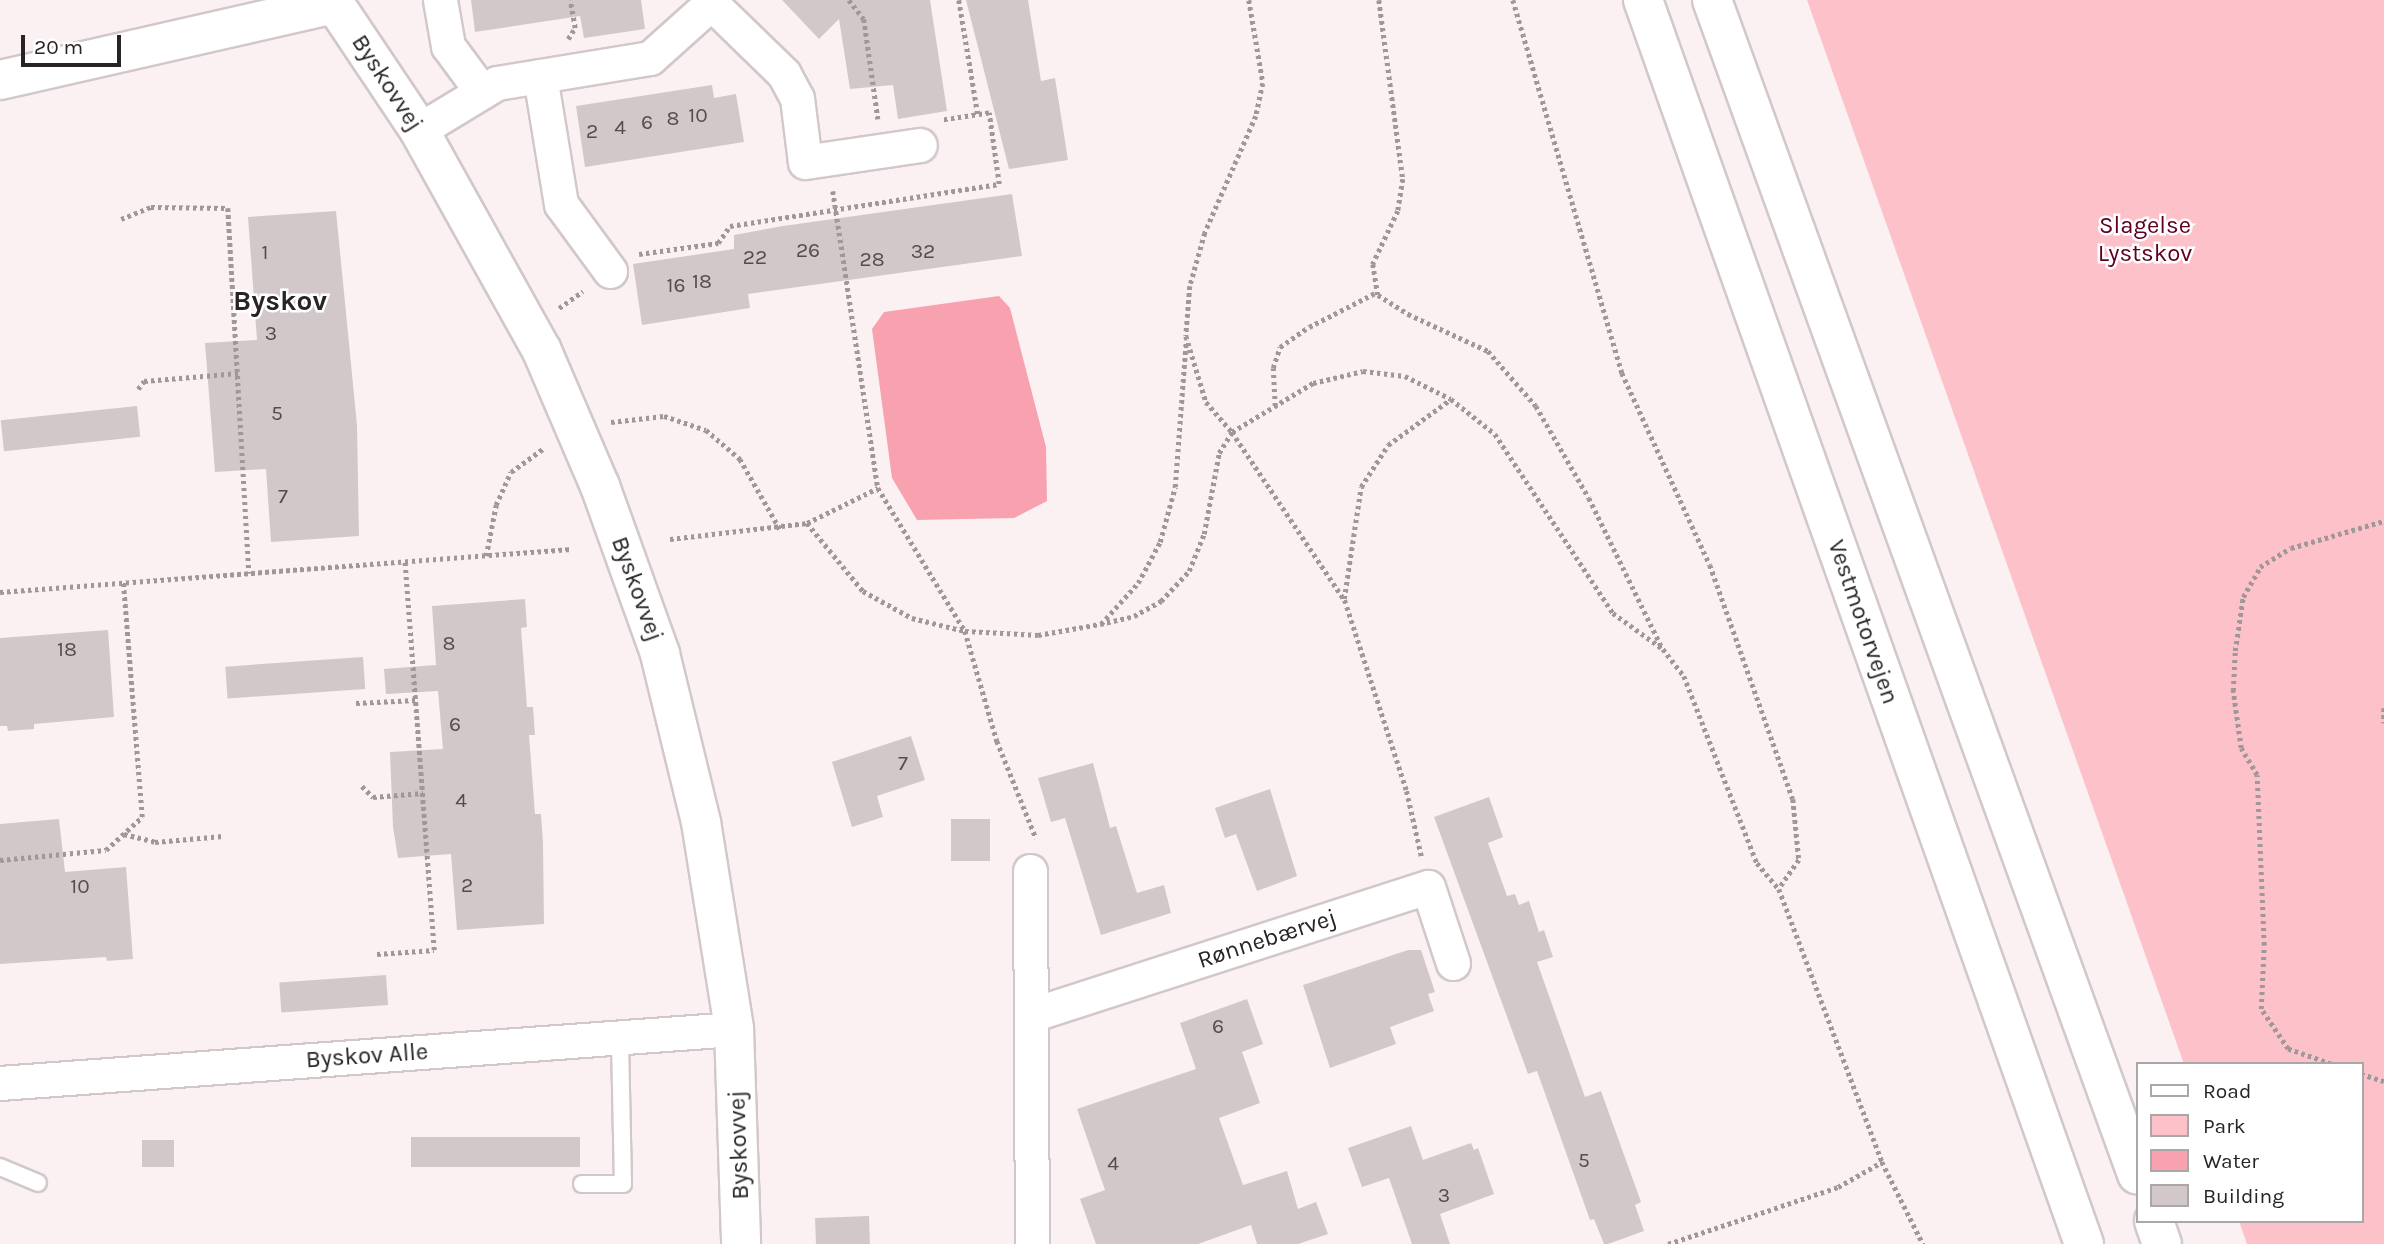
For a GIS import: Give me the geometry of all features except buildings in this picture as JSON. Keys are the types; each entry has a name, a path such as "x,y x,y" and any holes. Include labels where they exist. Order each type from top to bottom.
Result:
{"main road":[{"name":"Vestmotorvejen","path":"1643,0 2084,1244"},
{"path":"1712,0 2136,1171"},
{"path":"0,80 333,2"},
{"name":"Byskovvej","path":"333,2 419,130 530,329 577,433 660,654 701,822 734,1029 741,1244"},
{"path":"2155,1223 2162,1244"}],"street":[{"path":"440,0 448,46 482,92"},
{"path":"419,130 497,83 650,58 709,3 784,74 797,98 805,162 920,145"},
{"path":"540,76 561,204 610,271"},
{"path":"1030,871 1032,1244"},
{"path":"1428,887 1453,963"},
{"name":"Rønnebærvej","path":"1031,1015 1428,887"},
{"name":"Byskov Alle","path":"0,1083 734,1029"}],"lane":[{"path":"582,1184 623,1184 620,1038"},
{"path":"0,1167 38,1183"}],"path":[{"path":"849,0 864,19 879,129"},
{"path":"959,0 978,114"},
{"path":"1100,624 1138,583 1160,542 1175,487 1190,286 1205,233 1256,116 1263,83 1249,0"},
{"path":"1379,0 1403,180 1398,211 1373,264 1377,292 1408,314 1488,351 1536,406 1589,498 1662,649 1684,676 1757,863 1779,889 1882,1162 1923,1244"},
{"path":"1513,0 1622,373 1710,565 1793,799 1800,860 1779,889"},
{"path":"828,160 878,488 965,631 997,741 1042,853 1030,871"},
{"path":"121,219 151,207 228,208 249,573"},
{"path":"530,329 628,256 718,243 730,226 836,209"},
{"path":"1275,406 1273,369 1280,347 1308,327 1377,292"},
{"path":"1186,336 1206,401 1232,432 1344,599 1406,790 1428,887"},
{"path":"807,523 863,591 912,618 965,631 1038,635 1134,617 1161,601 1189,571 1204,534 1219,453 1232,432 1313,383 1363,371 1405,376 1451,399 1495,434 1613,613 1662,649"},
{"path":"138,389 144,381 239,373"},
{"path":"1344,599 1362,487 1388,445 1451,399"},
{"path":"486,556 496,505 511,472 537,452 577,433 623,418 664,416 706,430 740,459 780,529"},
{"path":"670,539 780,529 807,523 878,488"},
{"path":"2325,1062 2288,1049 2261,1009 2264,945 2257,775 2241,748 2234,691 2235,651 2243,597 2260,567 2291,548 2384,520"},
{"path":"0,592 571,549"},
{"path":"377,954 435,950 405,562"},
{"path":"0,860 106,850 142,817 123,583"},
{"path":"356,703 416,700"},
{"path":"2384,708 2384,723"},
{"path":"362,786 373,797 423,793"},
{"path":"124,834 155,842 223,836"},
{"path":"2363,1075 2384,1081"},
{"path":"1668,1244 1839,1188 1882,1162"}],"green space":[{"name":"Slagelse Lystskov","path":"1807,0 2384,0 2384,1244 2247,1244 2240,1223 2363,1223 2363,1062 2183,1062"}],"water":[{"path":"999,296 1010,308 1046,447 1047,501 1014,518 917,520 892,478 872,329 884,312"}],"district":[{"name":"Byskov","path":"280,301"}]}
